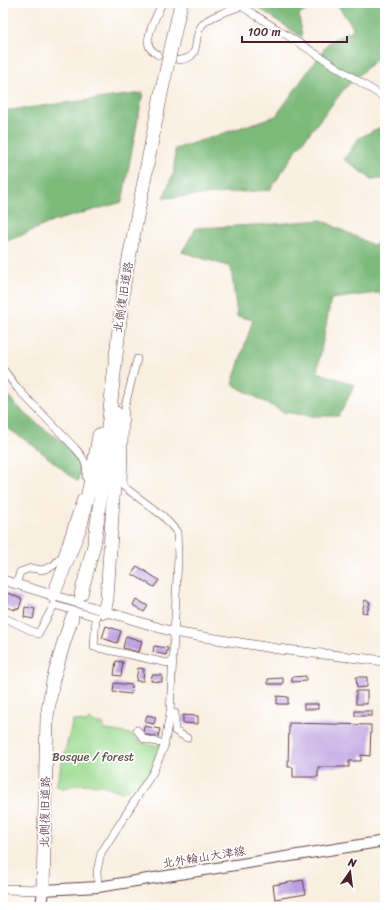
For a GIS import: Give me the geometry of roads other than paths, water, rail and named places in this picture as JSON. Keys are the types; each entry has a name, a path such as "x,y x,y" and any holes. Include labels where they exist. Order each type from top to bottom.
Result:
{"highway":[{"name":"北側復旧道路","path":"81,594 94,545 124,284 161,94 181,3"},
{"path":"53,596 81,525 104,409 114,376"},
{"path":"104,612 107,599 117,433 114,376"},
{"name":"北側復旧道路","path":"43,890 47,717 54,680 72,618"}],"main road":[{"name":"北外輪山大津線","path":"43,890 98,887 385,841"},
{"path":"41,907 43,890"}],"street":[{"path":"158,55 149,48 148,36 162,3"},
{"path":"179,60 186,60 193,55 202,25 207,20 239,4 385,98"},
{"path":"98,887 97,871 101,853 153,772 162,755 170,713 178,558 177,532 163,516 123,486 125,406 137,359"},
{"path":"3,369 18,389 75,448 83,458 88,471 72,530 62,556 53,566 42,570 31,568 20,572 16,585"},
{"path":"3,580 173,632 278,649 385,661"},
{"path":"3,617 38,634 54,605 96,617 94,647 172,664"},
{"path":"170,713 175,713 175,730 187,738"},
{"path":"138,730 144,738 165,744"},
{"path":"3,889 43,890"}],"park label":[{"name":"Bosque / forest","path":"93,757"}]}
